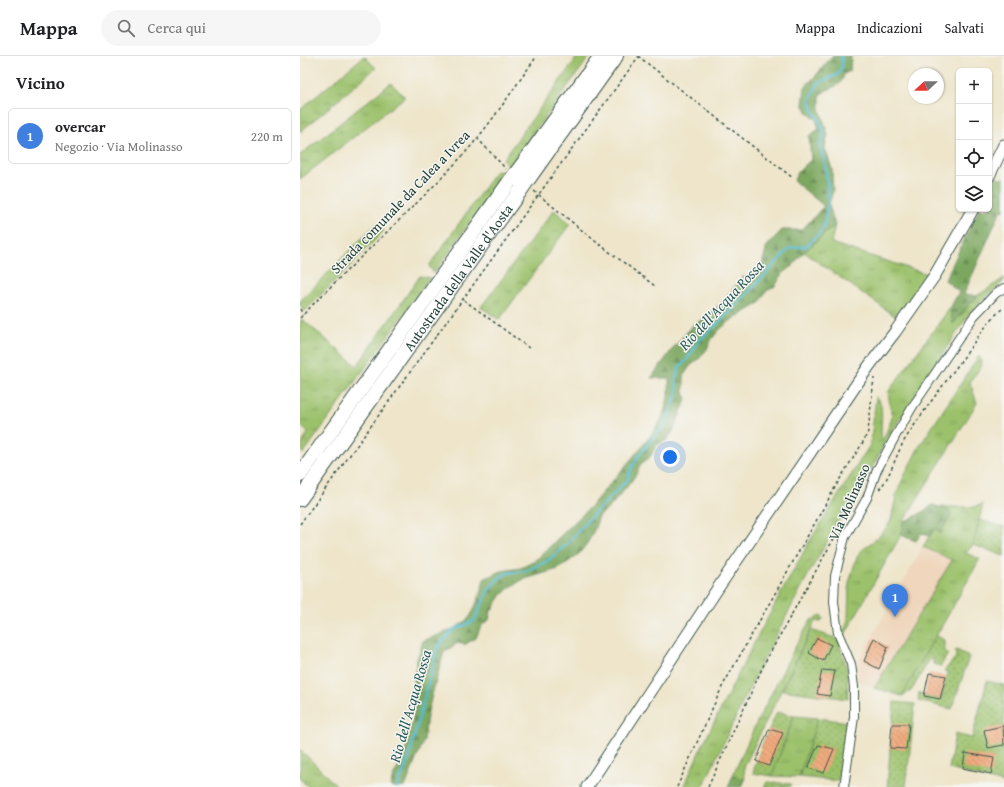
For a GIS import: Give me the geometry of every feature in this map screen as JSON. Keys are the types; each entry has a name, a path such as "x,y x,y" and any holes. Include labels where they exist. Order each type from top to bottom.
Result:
{"highway":[{"name":"Autostrada della Valle d'Aosta","path":"300,499 311,469 515,186 601,56"},
{"name":"Autostrada della Valle d'Aosta","path":"524,173 616,56"}],"main road":[{"path":"992,170 1004,145"},
{"path":"587,787 723,581 869,366 935,276 971,212"}],"street":[{"name":"Via Molinasso","path":"844,787 854,717 854,687 851,664 838,633 834,602 835,576 845,538 866,498 876,470 913,406 974,316 996,293 1004,288"}],"path":[{"name":"Strada comunale da Calea a Ivrea","path":"300,318 433,186 477,138 537,56"},
{"path":"300,524 464,300 638,56 793,178"},
{"path":"477,138 504,168"},
{"path":"539,194 595,241 655,286"},
{"path":"464,300 529,348"},
{"path":"300,309 303,315"},
{"path":"677,787 722,687 841,476 868,432 874,371 869,366"}],"shaded area":[{"path":"923,547 952,560 874,688 858,681 855,667"}],"green space":[{"path":"364,56 376,68 300,132 300,110"},
{"path":"578,56 590,56 509,167 503,159"},
{"path":"832,56 851,56 850,71 844,74 843,79 838,85 820,95 820,109 828,135 825,148 832,169 833,191 829,204 835,225 784,272 775,286 766,291 759,304 734,318 720,329 699,359 690,366 684,375 684,391 686,400 673,431 667,440 656,446 651,456 641,464 630,483 610,507 599,516 588,542 578,555 558,569 522,580 509,588 501,596 491,611 489,620 481,626 476,638 464,645 458,643 444,652 427,716 424,740 405,787 391,787 392,779 404,756 410,731 415,707 413,682 417,659 423,641 452,629 467,620 470,617 480,595 484,579 501,571 521,568 535,561 591,506 649,438 662,418 669,394 669,378 651,378 674,347 693,325 702,320 724,301 742,277 758,277 767,246 782,230 802,230 824,206 794,181 798,172 811,160 809,136 819,129 816,119 808,113 803,104 805,87"},
{"path":"391,83 405,97 300,179 300,155"},
{"path":"496,171 506,172 434,273 429,266"},
{"path":"996,175 999,179 1004,178 1004,211 1001,210 964,294 977,296 953,324 950,308 959,292 945,280 978,212 992,212 992,183"},
{"path":"554,210 570,224 499,320 481,307"},
{"path":"377,223 384,231 304,312 300,301"},
{"path":"835,225 831,243 930,275 899,319 804,252"},
{"path":"420,276 430,278 303,454 302,444 308,433 300,425 300,321 302,319 357,366"},
{"path":"1004,278 1004,281 969,314 890,434 871,469 842,515 807,577 757,672 703,787 684,787 699,752 754,643 809,542 870,445 876,397 881,405 882,411 882,439 884,438 892,418 888,392 950,308 953,323 977,296"},
{"path":"979,356 982,365 970,382 977,403 903,522 918,515 933,505 937,507 974,507 983,504 973,545 966,553 980,559 902,696 874,688 952,560 923,547 929,536 921,533 916,541 901,535 844,636 841,633 845,628 848,619 849,583 856,559 860,552 878,537 891,520 897,492 919,447"},
{"path":"933,505 948,510 951,515 940,534 936,528 930,536 921,533 916,541 901,535 903,523"},
{"path":"979,520 1004,527 1004,556 973,545"},
{"path":"821,616 823,619 821,622 815,621 744,767 745,780 733,775 754,728 794,649 811,620"},
{"path":"811,630 838,639 847,670 848,699 782,690"},
{"path":"936,635 944,640 944,649 948,653 941,666 933,664 933,659 930,659 911,691 902,696"},
{"path":"955,650 969,657 952,709 918,701 919,692 924,696 941,699 948,672 944,671 956,657"},
{"path":"987,681 1004,685 1004,783 949,769 955,734 972,738"},
{"path":"894,702 915,704 906,787 887,787"},
{"path":"777,712 794,716 772,776 753,773 760,750"},
{"path":"794,716 818,718 799,777 772,776"},
{"path":"818,718 849,722 838,781 799,777"},
{"path":"300,749 338,787 308,787 300,779"},
{"path":"733,775 745,780 742,787 728,787"},
{"path":"767,782 791,784 789,787 764,787"}],"building":[{"path":"817,638 831,645 823,661 809,653"},
{"path":"874,638 888,647 879,669 864,661"},
{"path":"822,670 835,671 830,696 817,694"},
{"path":"929,673 946,676 940,699 924,696"},
{"path":"892,724 909,724 906,749 890,748"},
{"path":"1003,726 1004,745 988,748 984,730"},
{"path":"769,729 783,733 769,766 756,761"},
{"path":"818,745 834,749 824,773 808,768"},
{"path":"965,753 994,758 991,774 963,768"}],"waterway":[{"name":"Rio dell'Acqua Rossa","path":"397,787 408,761 437,648 453,630 474,621 488,591 498,579 507,573 526,571 546,562 566,545 628,479 630,471 638,457 653,437 666,424 677,394 676,379 679,367 686,361 700,340 738,304 790,248 807,246 823,229 829,198 825,163 820,146 824,133 819,120 813,111 810,100 818,83 837,75 840,71 842,65 841,56"}],"place":[{"name":"overcar","path":"895,617"}]}
